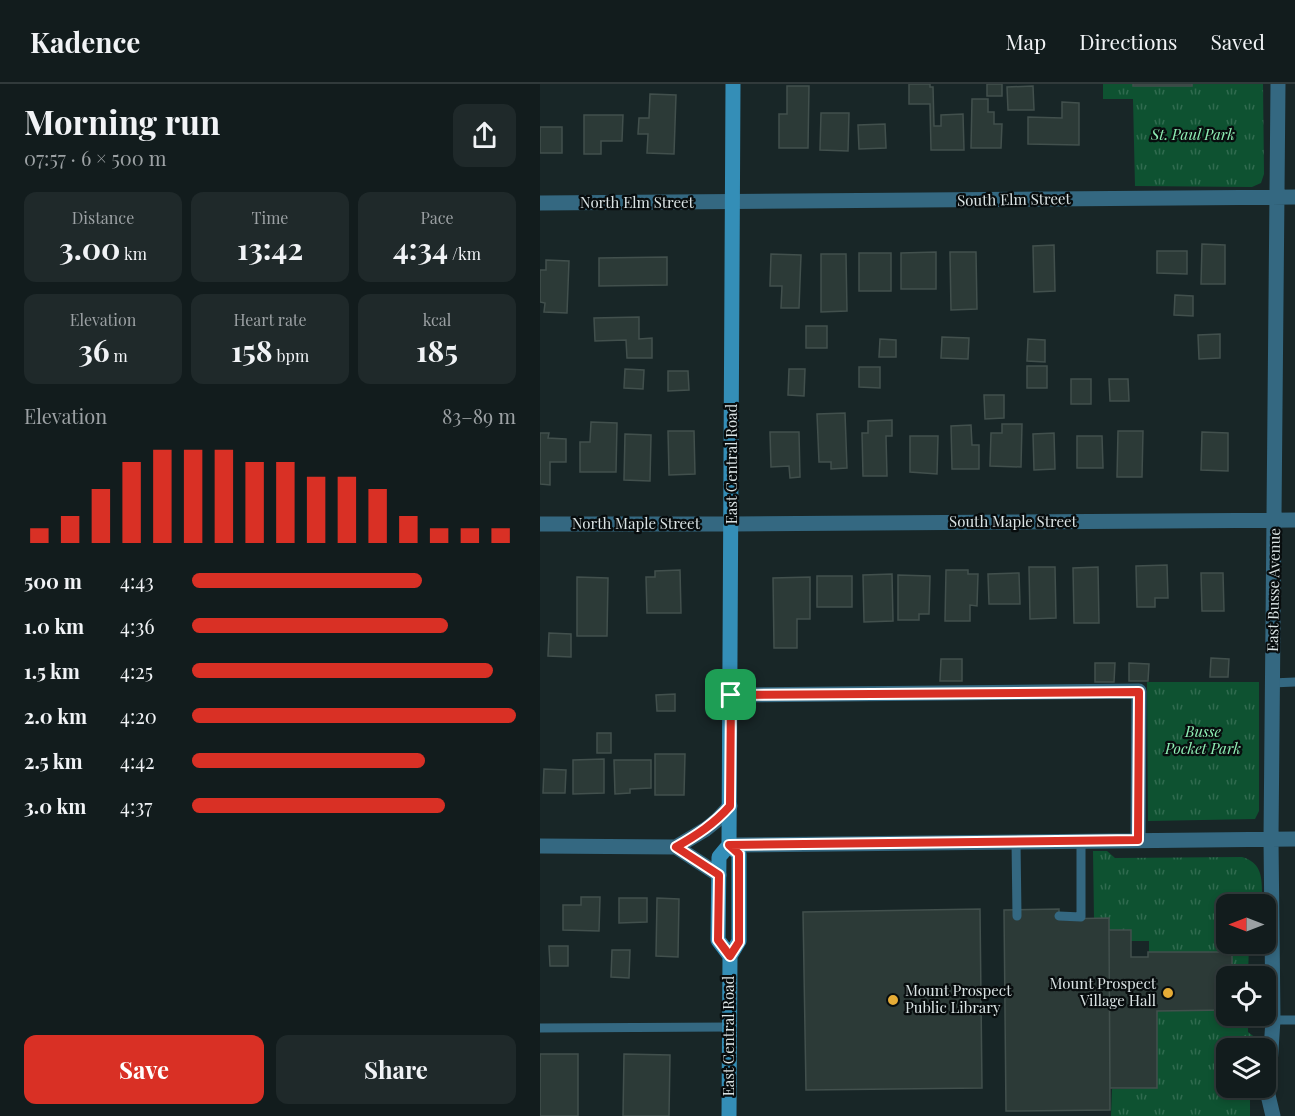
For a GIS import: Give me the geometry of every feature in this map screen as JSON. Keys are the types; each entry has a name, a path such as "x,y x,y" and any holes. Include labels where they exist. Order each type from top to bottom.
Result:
{"main road":[{"name":"East Central Road","path":"730,956 718,940 719,857 729,845 730,806 733,84"},
{"name":"East Central Road","path":"729,845 739,854 739,942 730,956 729,1116"}],"street":[{"name":"East Busse Avenue","path":"1272,966 1271,839 1278,84"},
{"name":"South Elm Street","path":"733,203 1295,196"},
{"name":"North Elm Street","path":"540,203 733,203"},
{"name":"South Maple Street","path":"732,524 1295,520"},
{"name":"North Maple Street","path":"540,524 732,524"},
{"path":"731,695 1139,692 1138,840"},
{"path":"540,846 676,847 706,829 730,806"},
{"path":"729,845 1295,839"},
{"path":"676,847 719,875"},
{"name":"East Busse Avenue","path":"1260,1116 1267,1098"},
{"name":"East Busse Avenue","path":"1269,1098 1273,1116"}],"lane":[{"path":"1272,682 1295,682"},
{"path":"1016,841 1017,916"},
{"path":"1059,916 1081,917 1081,841"},
{"path":"1276,1020 1295,1020"},
{"path":"540,1028 730,1027"}],"green space":[{"name":"St. Paul Park","path":"1103,84 1263,84 1264,174 1261,183 1252,187 1135,186 1133,99 1103,99"},
{"name":"Busse Pocket Park","path":"1147,682 1259,682 1259,811 1255,819 1148,821"},
{"path":"1093,851 1107,851 1115,858 1242,857 1253,862 1259,870 1262,892 1260,894 1216,894 1216,952 1149,952 1149,941 1128,941 1128,930 1109,930 1109,918 1094,918"},
{"path":"1230,954 1249,954 1248,966 1231,966"},
{"path":"1216,1010 1216,1026 1248,1026 1248,1032 1256,1038 1216,1038 1216,1098 1250,1098 1250,1116 1111,1116 1112,1089 1154,1088 1154,1011"}],"building":[{"path":"909,84 930,84 930,87 933,87 934,126 941,126 941,115 963,114 964,150 931,150 930,104 909,104"},
{"path":"987,84 1002,84 1002,96 987,96"},
{"path":"1133,84 1192,84 1192,86 1133,86"},
{"path":"787,86 809,86 808,148 779,148 779,114 787,114"},
{"path":"1033,86 1034,110 1008,110 1007,87"},
{"path":"650,94 676,95 674,154 647,153 648,134 638,134 639,118 649,118"},
{"path":"972,99 988,99 988,112 994,112 994,124 1002,124 1001,148 971,148"},
{"path":"1062,102 1079,103 1079,145 1028,144 1028,117 1062,118"},
{"path":"821,113 849,113 848,151 820,150"},
{"path":"584,115 623,115 622,141 601,141 601,154 584,154"},
{"path":"885,124 886,148 859,149 858,125"},
{"path":"540,127 562,127 562,153 540,153"},
{"path":"1202,244 1225,245 1225,284 1201,284"},
{"path":"1054,245 1055,291 1034,292 1033,246"},
{"path":"1157,251 1187,251 1187,274 1157,273"},
{"path":"936,252 936,289 901,289 901,253"},
{"path":"950,252 976,252 977,309 951,310"},
{"path":"859,253 891,253 891,291 859,291"},
{"path":"771,254 801,255 799,308 781,308 782,286 770,286"},
{"path":"821,254 846,254 847,311 821,312"},
{"path":"667,257 667,285 599,286 599,258"},
{"path":"546,260 569,261 567,313 544,312 545,303 540,302 540,270 546,270"},
{"path":"1175,295 1193,296 1193,316 1174,315"},
{"path":"639,317 639,339 652,338 652,358 627,358 626,340 595,341 594,318"},
{"path":"806,326 827,326 827,348 806,348"},
{"path":"1220,334 1220,358 1199,359 1198,335"},
{"path":"942,337 969,338 968,359 941,358"},
{"path":"880,339 896,340 896,357 879,357"},
{"path":"1028,339 1045,340 1045,362 1027,361"},
{"path":"1027,366 1047,366 1047,388 1027,388"},
{"path":"859,367 880,367 880,388 859,387"},
{"path":"625,369 644,370 643,389 624,388"},
{"path":"789,369 805,369 804,396 788,395"},
{"path":"668,371 688,371 689,390 668,391"},
{"path":"1071,379 1091,379 1091,404 1071,404"},
{"path":"1109,379 1128,379 1129,401 1110,401"},
{"path":"984,395 1004,395 1004,418 985,419"},
{"path":"845,413 847,468 831,469 831,462 819,462 817,414"},
{"path":"892,420 892,436 886,436 887,476 863,476 862,433 868,433 868,421"},
{"path":"591,422 617,423 616,472 580,472 580,442 590,442"},
{"path":"1002,424 1022,424 1021,467 990,466 991,433 1002,433"},
{"path":"971,425 972,445 979,445 979,469 952,469 951,426"},
{"path":"668,431 694,431 695,474 669,475"},
{"path":"1118,431 1143,431 1142,477 1117,477"},
{"path":"770,432 799,432 800,477 790,478 789,466 771,467"},
{"path":"1202,432 1228,433 1228,471 1201,470"},
{"path":"540,433 549,433 548,438 566,439 566,462 550,462 550,485 540,484"},
{"path":"1054,433 1055,469 1034,470 1033,434"},
{"path":"625,434 651,435 650,481 624,480"},
{"path":"910,436 938,436 937,474 910,472"},
{"path":"1077,436 1102,436 1103,468 1077,468"},
{"path":"1167,565 1168,598 1155,598 1155,607 1137,607 1136,566"},
{"path":"1029,567 1055,567 1056,618 1030,619"},
{"path":"1098,567 1099,623 1074,623 1073,568"},
{"path":"680,570 681,613 647,613 646,577 655,577 655,571"},
{"path":"946,570 968,570 968,574 978,574 977,606 970,605 970,621 945,621"},
{"path":"1019,573 1020,604 989,604 988,574"},
{"path":"1201,573 1223,573 1224,611 1202,611"},
{"path":"892,574 893,621 864,622 863,575"},
{"path":"898,575 930,576 929,614 919,614 919,620 898,620"},
{"path":"817,576 852,576 852,607 817,607"},
{"path":"577,577 608,578 607,636 577,636"},
{"path":"810,577 810,619 797,619 797,648 774,648 773,578"},
{"path":"549,633 571,634 571,657 548,656"},
{"path":"1211,658 1229,659 1228,677 1210,677"},
{"path":"941,659 962,659 962,681 940,681"},
{"path":"1095,663 1115,663 1114,682 1095,682"},
{"path":"1129,663 1149,664 1148,681 1129,681"},
{"path":"675,694 675,711 657,711 656,695"},
{"path":"597,733 611,733 611,753 597,753"},
{"path":"655,754 685,754 684,795 655,795"},
{"path":"604,759 604,793 573,794 573,760"},
{"path":"614,760 651,760 651,788 630,789 630,793 615,794"},
{"path":"544,769 566,770 565,793 543,793"},
{"path":"581,897 600,897 599,931 563,930 563,905 581,905"},
{"path":"619,898 647,898 647,922 619,923"},
{"path":"657,898 679,899 678,957 656,956"},
{"name":"Mount Prospect Public Library","path":"980,909 982,1088 806,1090 803,912"},
{"path":"1059,909 1059,919 1109,918 1110,1110 1006,1111 1004,910"},
{"name":"Mount Prospect Village Hall","path":"1109,930 1131,930 1131,957 1148,957 1148,952 1232,954 1232,966 1216,966 1216,1010 1157,1011 1157,1088 1110,1088"},
{"path":"549,946 568,946 568,966 550,966"},
{"path":"612,950 630,950 629,978 611,977"},
{"path":"540,1054 578,1054 578,1116 540,1116"},
{"path":"624,1054 670,1055 669,1116 623,1116"}],"place":[{"name":"Mount Prospect Village Hall","path":"1168,993"},
{"name":"Mount Prospect Public Library","path":"893,1000"}],"route":[{"path":"1139,692 1138,840 729,845 739,854 739,942 730,956 718,940 719,875 676,847 706,829 730,806 731,695 1139,692"}]}
